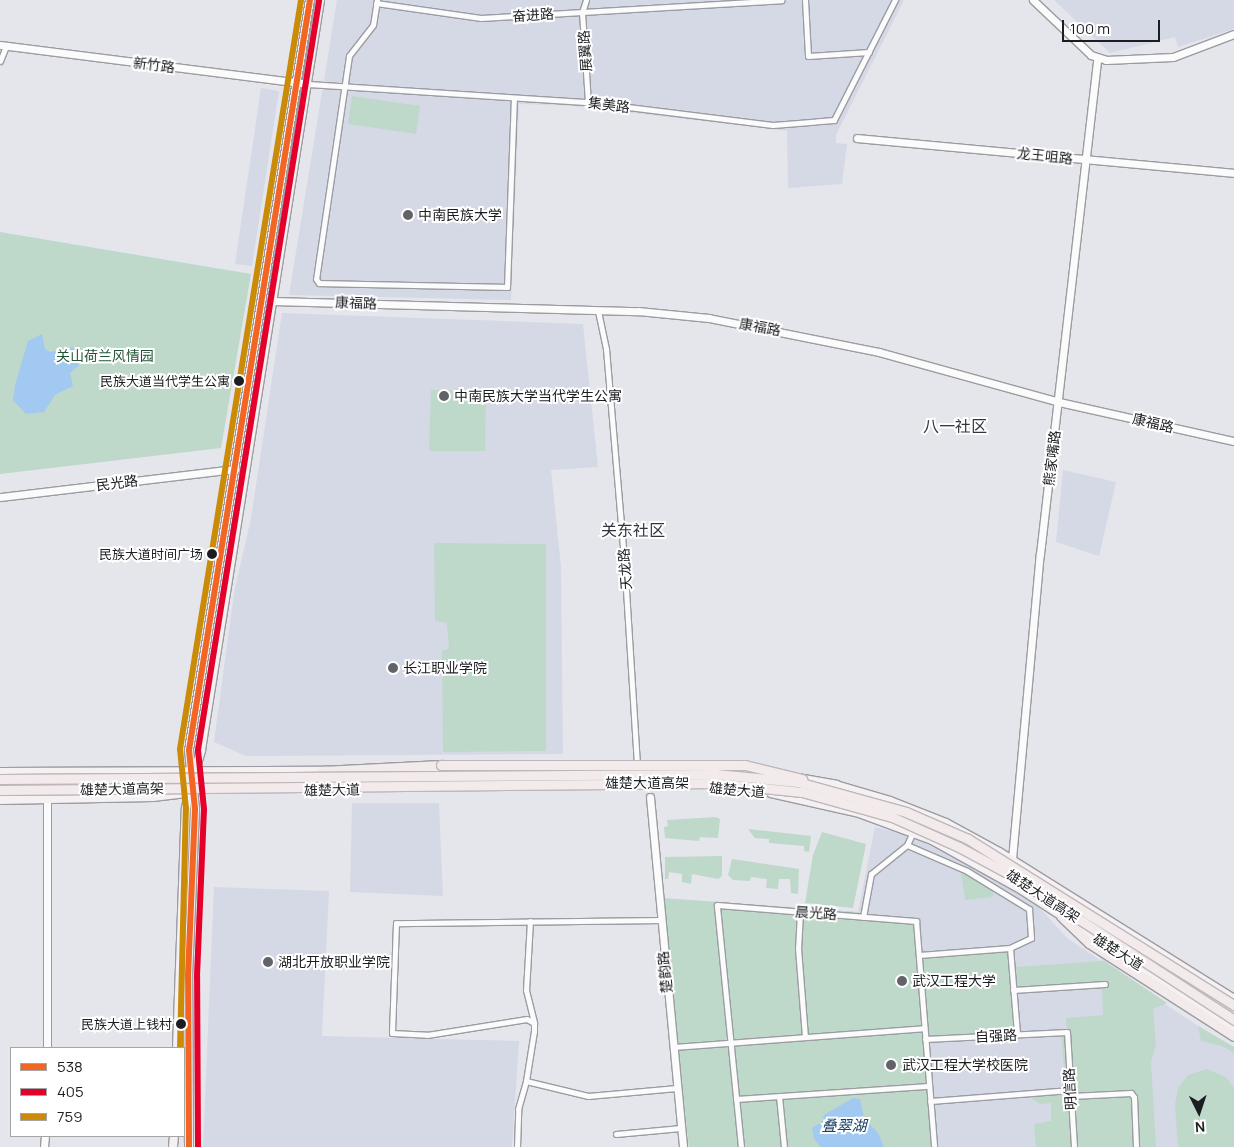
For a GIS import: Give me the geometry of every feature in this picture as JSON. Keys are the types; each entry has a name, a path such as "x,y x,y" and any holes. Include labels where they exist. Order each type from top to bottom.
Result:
{"highway":[{"path":"320,771 442,764 745,765 786,774 844,793"},
{"name":"雄楚大道高架","path":"0,779 716,774 798,782 844,793 906,812 968,839 1234,1005"},
{"name":"雄楚大道高架","path":"0,790 715,783 802,792 892,817 959,847 1011,875 1234,1020"},
{"path":"1061,916 1089,943 1234,1036"}],"main road":[{"path":"188,1147 188,976 192,782 189,750 310,0"},
{"path":"192,774 201,750 320,0"},
{"name":"雄楚大道","path":"0,772 152,770 192,774 320,771 719,769 818,782 890,800 932,818 1012,859 1234,999"},
{"name":"雄楚大道","path":"0,800 153,797 191,792 736,788 802,798 859,813 924,836 993,873 1234,1026"},
{"path":"177,1047 186,808 191,792"},
{"path":"924,836 916,825 924,817 932,818"}],"street":[{"name":"展翼路","path":"586,0 582,12 588,102"},
{"name":"奋进路","path":"377,1 472,18 715,2 781,0"},
{"path":"804,0 808,56 870,52 895,0"},
{"path":"1033,0 1098,58 1124,61 1173,57 1234,34"},
{"path":"377,1 373,25 349,56 316,280 319,283 507,287 514,98"},
{"name":"新竹路","path":"3,46 308,84"},
{"path":"0,62 3,46"},
{"name":"集美路","path":"308,84 345,88 588,102 773,125 834,120 870,52"},
{"name":"熊家嘴路","path":"1012,859 1040,554 1098,58"},
{"name":"龙王咀路","path":"857,138 1234,173"},
{"name":"康福路","path":"273,301 598,311 709,318 780,330 879,352 1059,402 1234,441"},
{"name":"天龙路","path":"598,311 606,349 624,558 637,769"},
{"name":"民光路","path":"0,497 235,469"},
{"name":"楚韵路","path":"650,797 660,920 683,1147"},
{"path":"46,799 47,1047"},
{"path":"862,917 871,874 907,845 911,836"},
{"path":"907,845 967,871 1029,909 1031,938 1010,948 919,955 934,1147"},
{"name":"晨光路","path":"730,1042 716,905 916,921 919,955"},
{"path":"800,912 798,948 805,1037"},
{"path":"534,1023 527,1019 491,1023 427,1035 392,1033 396,923 660,920"},
{"path":"517,1147 518,1109 530,1068 534,1023 526,990 530,921"},
{"path":"1010,948 1017,1034"},
{"path":"1013,990 1105,984"},
{"path":"673,1047 924,1028"},
{"name":"自强路","path":"925,1039 1067,1032"},
{"name":"明信路","path":"1067,1032 1074,1147"},
{"path":"730,1042 741,1147"},
{"path":"526,1082 588,1096 677,1088"},
{"path":"736,1099 929,1086"},
{"path":"930,1101 1071,1093 1131,1093 1134,1097 1136,1147"},
{"path":"780,1096 784,1147"},
{"path":"616,1134 681,1128"}],"shaded area":[{"name":"中南民族大学","path":"337,0 904,0 836,135 836,143 847,144 842,184 788,188 787,131 573,106 519,104 511,300 289,295"},
{"path":"1054,0 1234,0 1234,29 1178,47 1175,37 1110,53"},
{"path":"261,88 279,91 252,266 235,264"},
{"path":"282,313 583,324 598,467 551,470 561,566 563,754 246,756 214,742 234,593 251,518"},
{"path":"1063,470 1116,482 1099,556 1056,542"},
{"path":"352,803 439,803 443,896 350,892"},
{"name":"武汉工程大学","path":"875,827 911,836 999,880 1035,903 1067,938 1198,1026 1234,1047 1234,1147 689,1147 661,898 858,912"},
{"path":"214,887 329,891 322,1036 519,1041 512,1147 203,1147"}],"green space":[{"path":"352,96 420,106 416,134 348,124"},
{"name":"关山荷兰风情园","path":"0,232 251,274 221,448 0,474"},
{"path":"431,390 486,392 485,451 429,451"},
{"path":"434,543 546,544 546,751 443,752 442,651 449,649 447,623 435,621"},
{"path":"716,817 720,819 718,838 700,837 699,841 665,838 664,827 668,826 667,820"},
{"path":"748,829 811,836 809,852 804,851 804,846 769,843 769,839 755,838"},
{"path":"822,832 866,844 853,908 805,903 813,855"},
{"path":"722,856 722,876 718,879 692,874 691,884 682,882 682,874 669,872 668,879 665,879 665,857"},
{"path":"732,859 799,869 798,894 791,893 790,879 779,879 778,889 766,888 767,879 751,877 750,881 733,880 728,875"},
{"path":"961,871 993,889 993,897 965,900"},
{"path":"661,898 858,912 863,917 916,921 919,954 1010,948 1017,1034 925,1039 934,1147 689,1147"},
{"path":"1100,958 1167,1003 1153,1009 1156,1044 1151,1062 1156,1147 1036,1147 1034,1124 1051,1121 1051,1103 1040,1104 1032,1099 1033,1093 1066,1090 1061,1032 1067,1031 1066,1018 1103,1015 1102,989 1105,981 1017,987 1016,967 1103,961"},
{"path":"1198,1026 1234,1047 1234,1053 1222,1046 1201,1041"},
{"path":"1207,1069 1226,1077 1234,1088 1234,1147 1178,1147 1175,1105 1178,1088 1188,1075"}],"water":[{"path":"42,334 45,349 50,352 73,347 79,365 70,373 73,386 55,395 44,412 26,414 13,400 15,385 28,341"},
{"name":"叠翠湖","path":"853,1098 860,1099 864,1118 878,1133 884,1147 821,1147 814,1139 812,1128 822,1122 824,1115"}],"transit line":[{"name":"759","path":"180,1047 186,809 180,749 301,0"},
{"name":"538","path":"189,1147 188,976 195,809 189,750 310,0"},
{"name":"405","path":"198,1147 197,976 204,809 198,750 319,1"}],"place":[{"name":"中南民族大学","path":"408,215"},
{"name":"民族大道当代学生公寓","path":"239,381"},
{"name":"中南民族大学当代学生公寓","path":"444,396"},
{"name":"民族大道时间广场","path":"212,554"},
{"name":"长江职业学院","path":"393,668"},
{"name":"湖北开放职业学院","path":"268,962"},
{"name":"武汉工程大学","path":"902,981"},
{"name":"民族大道上钱村","path":"181,1024"},
{"name":"武汉工程大学校医院","path":"891,1065"}],"district":[{"name":"八一社区","path":"955,426"},
{"name":"关东社区","path":"633,530"}]}
